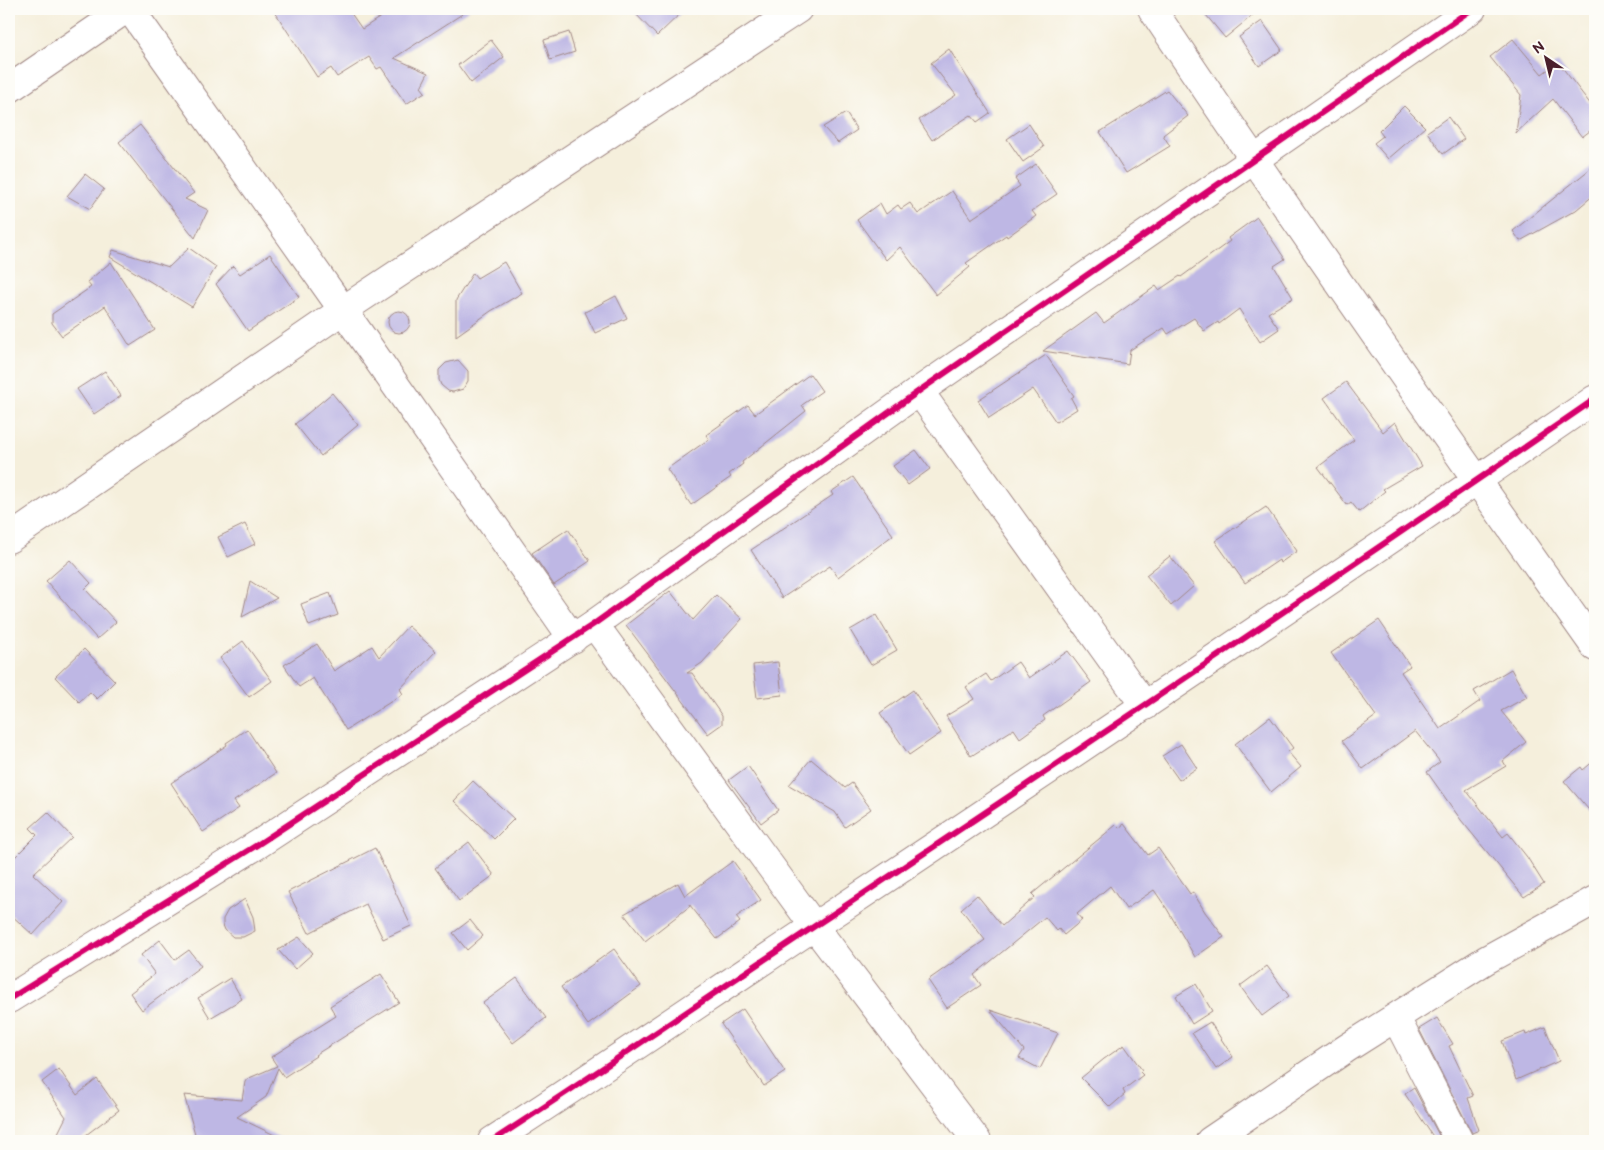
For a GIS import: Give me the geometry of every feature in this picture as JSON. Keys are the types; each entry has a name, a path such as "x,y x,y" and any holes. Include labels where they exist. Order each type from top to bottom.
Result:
{"street":[{"path":"9,89 126,9"},
{"path":"130,9 343,310 583,632 814,926 977,1141"},
{"path":"9,539 343,310 798,9"},
{"path":"1152,9 1253,160 1476,481 1595,647"},
{"path":"9,999 257,845 583,632 919,391 1472,9"},
{"path":"919,391 1145,706"},
{"path":"492,1141 627,1053 1145,706 1595,399"},
{"path":"1210,1141 1347,1048 1486,960 1595,900"},
{"path":"1396,1018 1459,1141"}],"building":[{"path":"273,9 348,9 362,29 393,9 470,9 394,58 428,73 421,87 425,92 406,104 381,67 377,69 369,57 337,77 331,68 317,77"},
{"path":"631,9 685,9 657,36"},
{"path":"1201,9 1260,9 1225,38"},
{"path":"1262,21 1282,50 1259,66 1239,37"},
{"path":"569,32 575,52 550,60 544,40"},
{"path":"1513,39 1542,74 1558,62 1595,110 1595,127 1582,137 1553,99 1516,133 1521,95 1490,57"},
{"path":"491,40 504,57 471,83 458,65"},
{"path":"949,49 990,113 977,122 971,115 932,140 919,120 956,95 931,63"},
{"path":"1167,90 1188,116 1163,135 1170,146 1126,173 1100,132"},
{"path":"1404,106 1425,127 1388,159 1374,143 1383,136 1379,131"},
{"path":"846,113 857,130 838,143 823,127"},
{"path":"1448,117 1464,139 1443,154 1427,132"},
{"path":"1029,124 1044,147 1023,162 1007,139"},
{"path":"140,125 194,193 185,199 208,210 195,238 119,142"},
{"path":"1036,164 1057,194 1032,211 1036,216 966,263 970,267 936,295 900,247 886,260 857,220 880,203 886,214 898,205 901,209 910,203 918,214 952,191 971,219 1020,186 1015,179"},
{"path":"1595,165 1595,194 1576,210 1520,241 1513,231"},
{"path":"85,174 104,189 90,209 67,196"},
{"path":"1257,217 1285,259 1274,266 1293,298 1268,313 1279,329 1260,342 1239,309 1219,324 1218,322 1204,331 1194,318 1168,334 1164,328 1130,350 1128,364 1043,351 1096,313 1104,323 1156,286 1159,290 1181,277 1230,241 1228,238"},
{"path":"189,248 216,267 192,307 110,257 113,250 169,267"},
{"path":"270,254 299,297 248,331 216,284 233,266 240,274"},
{"path":"111,262 155,330 130,346 105,306 62,336 52,323 52,314 91,287 87,282"},
{"path":"504,262 522,293 491,311 456,336 456,300 473,273 477,278"},
{"path":"616,296 627,318 595,333 585,312"},
{"path":"399,311 407,314 410,322 407,330 399,333 391,330 388,322 391,314"},
{"path":"1046,355 1074,396 1071,398 1077,409 1056,422 1033,389 989,418 978,400"},
{"path":"458,360 468,371 468,381 463,389 453,392 448,391 441,385 439,370 446,363"},
{"path":"105,371 121,396 94,414 77,389"},
{"path":"810,374 822,391 802,405 806,411 742,462 743,464 729,474 731,477 691,505 667,469 709,439 706,435 748,405 755,414"},
{"path":"1346,382 1383,432 1395,422 1422,466 1383,489 1385,491 1359,512 1351,502 1347,505 1318,467 1354,440 1324,398"},
{"path":"332,393 358,425 321,456 295,424"},
{"path":"916,450 930,469 908,485 893,466"},
{"path":"853,477 893,535 838,577 830,566 782,598 751,550 833,495 831,492"},
{"path":"1266,507 1297,551 1280,563 1279,560 1245,583 1215,541"},
{"path":"245,524 255,544 228,557 218,537"},
{"path":"568,529 590,561 554,585 532,553"},
{"path":"1170,556 1194,586 1171,606 1146,575"},
{"path":"70,560 91,583 85,589 116,622 97,639 46,581"},
{"path":"250,581 277,598 242,617"},
{"path":"670,591 693,620 716,595 742,619 702,663 687,673 692,673 722,716 722,724 708,734 626,625"},
{"path":"330,593 338,615 309,626 301,604"},
{"path":"876,615 897,650 871,665 850,630"},
{"path":"1379,620 1410,666 1401,672 1440,729 1480,701 1474,691 1511,669 1527,697 1501,711 1526,742 1503,761 1506,766 1466,790 1503,837 1508,833 1527,857 1544,884 1524,897 1461,820 1427,772 1440,762 1415,731 1363,769 1342,741 1376,716 1331,653"},
{"path":"408,626 436,651 400,689 403,694 346,730 313,678 299,687 284,665 317,644 334,671 372,646 379,657"},
{"path":"243,641 272,681 249,697 220,658"},
{"path":"84,649 115,681 97,699 90,692 79,702 55,677"},
{"path":"1068,651 1091,682 1043,716 1045,720 1020,738 1014,729 971,756 946,716 974,699 966,687 986,674 991,681 1018,662 1029,678"},
{"path":"778,662 782,695 757,698 753,665"},
{"path":"913,690 941,733 909,755 880,713"},
{"path":"1270,717 1293,748 1288,752 1301,767 1271,792 1235,744"},
{"path":"247,729 276,773 234,801 239,808 203,832 171,783"},
{"path":"1181,744 1197,768 1179,780 1162,756"},
{"path":"811,759 845,788 852,783 871,809 845,827 835,812 789,785"},
{"path":"1595,760 1595,817 1564,781 1581,767 1583,770"},
{"path":"748,766 778,810 761,823 729,780"},
{"path":"473,781 514,819 494,839 454,801"},
{"path":"48,812 72,837 33,874 63,902 33,935 9,913 9,851 15,857 37,835 30,828"},
{"path":"1124,824 1148,855 1158,848 1190,894 1193,892 1224,937 1195,957 1154,890 1126,909 1110,886 1077,914 1082,920 1064,935 1059,929 1057,931 1045,917 974,975 981,985 947,1008 928,980 985,940 961,909 977,895 1002,926 1035,897 1032,894 1116,825 1119,828"},
{"path":"469,842 494,875 459,901 435,868"},
{"path":"375,848 411,926 383,939 366,904 309,933 288,892"},
{"path":"733,861 761,900 736,917 740,922 717,939 689,904 690,906 645,941 624,914 678,883 685,896"},
{"path":"245,899 253,917 255,931 243,937 233,937 225,930 223,919 228,910"},
{"path":"470,920 483,936 467,950 453,933"},
{"path":"299,937 313,953 295,969 278,950"},
{"path":"160,940 175,960 189,950 201,966 142,1010 130,993 155,974 141,955"},
{"path":"614,949 641,986 588,1025 561,987"},
{"path":"1267,966 1289,996 1262,1016 1240,986"},
{"path":"381,974 399,1002 284,1077 278,1068 266,1097 237,1117 287,1141 197,1141 184,1095 242,1100 247,1079 277,1066 271,1057 336,1016 330,1006"},
{"path":"230,978 242,999 210,1018 198,998"},
{"path":"517,978 546,1018 513,1043 483,1003"},
{"path":"1196,984 1212,1011 1192,1024 1176,996"},
{"path":"743,1009 785,1072 764,1086 721,1024"},
{"path":"990,1010 1058,1033 1040,1069 1019,1058 1024,1050"},
{"path":"1437,1018 1453,1044 1449,1046 1473,1096 1468,1098 1479,1130 1472,1133 1419,1029"},
{"path":"1210,1022 1233,1057 1216,1069 1192,1033"},
{"path":"1545,1027 1559,1061 1516,1080 1502,1041 1525,1032 1526,1035"},
{"path":"1124,1045 1142,1070 1140,1072 1143,1075 1123,1090 1125,1094 1110,1107 1081,1078"},
{"path":"59,1069 77,1095 97,1079 119,1110 78,1141 54,1141 66,1117 42,1082"},
{"path":"1414,1088 1442,1141 1436,1141 1405,1094"}],"cycle path":[{"path":"9,999 257,845 594,624 919,391 1472,9"},
{"path":"492,1141 1125,718 1595,399"}]}
